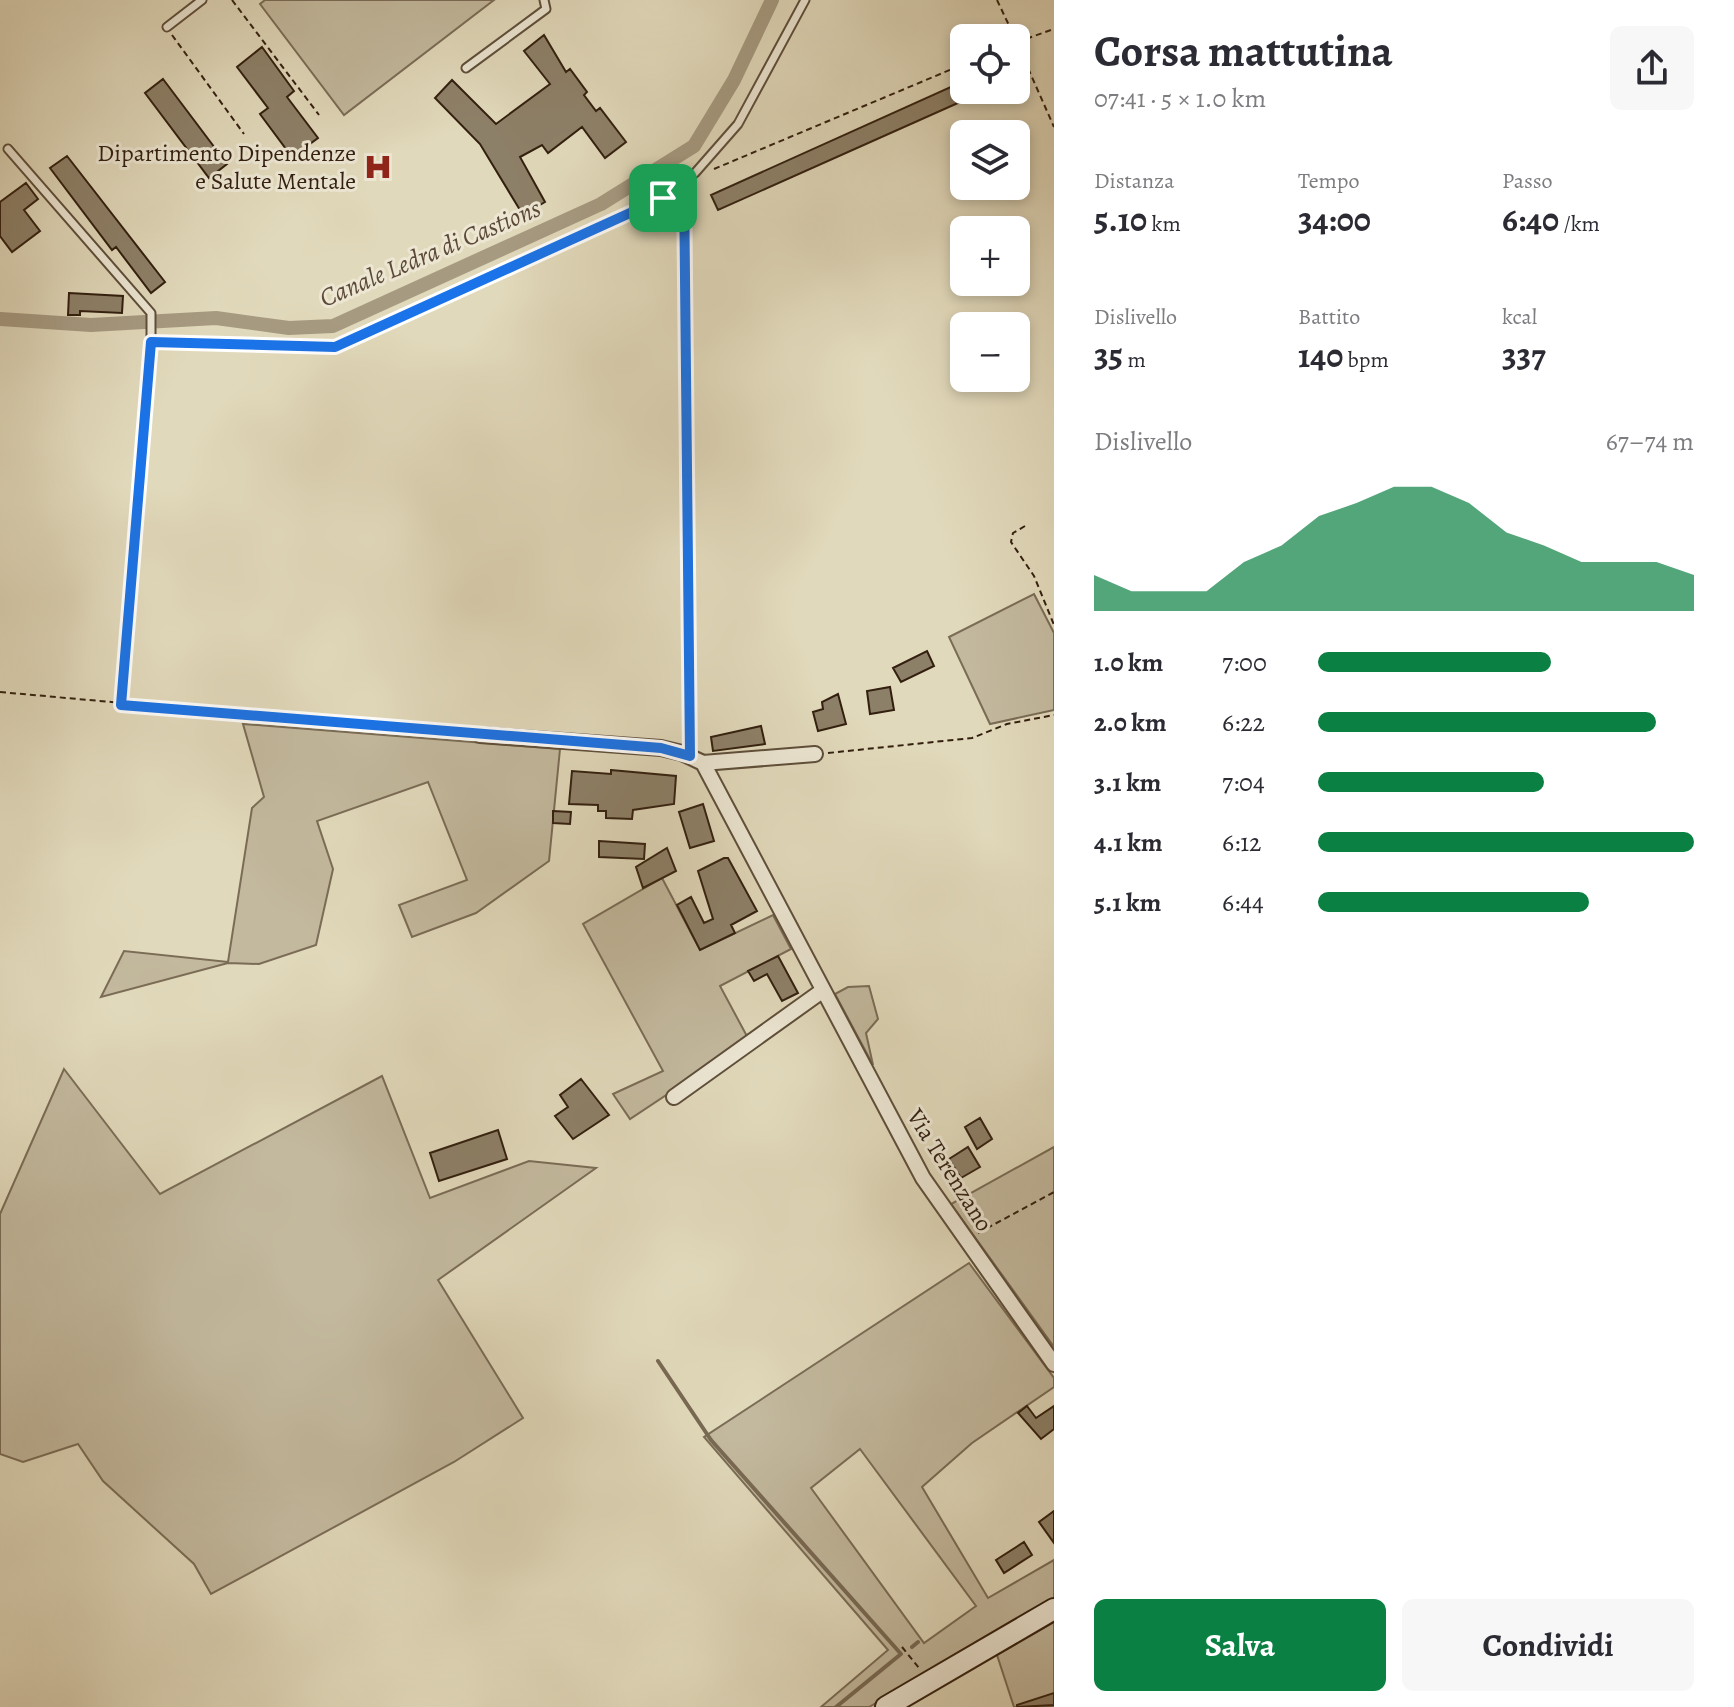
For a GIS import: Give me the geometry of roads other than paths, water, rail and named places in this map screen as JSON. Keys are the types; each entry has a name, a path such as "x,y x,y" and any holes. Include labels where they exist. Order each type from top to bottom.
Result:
{"main road":[{"path":"886,1707 1054,1609"}],"street":[{"path":"480,735 661,748 697,760 815,754"},
{"name":"Via Terenzano","path":"697,760 923,1178 1054,1364"},
{"path":"674,1097 822,991"}],"lane":[{"path":"167,27 202,0"},
{"path":"466,68 546,9 544,0"},
{"path":"8,149 151,313 151,342 335,347 663,198 684,182 738,124 805,0"}],"waterway":[{"name":"Canale Ledra di Castions","path":"0,319 91,325 216,318 289,328 333,326 601,204 694,146 734,80 772,0"},
{"path":"658,1361 711,1440 901,1654 836,1707"},
{"path":"912,1647 918,1642"}],"place":[{"name":"Dipartimento Dipendenze e Salute Mentale","path":"378,167"}]}
